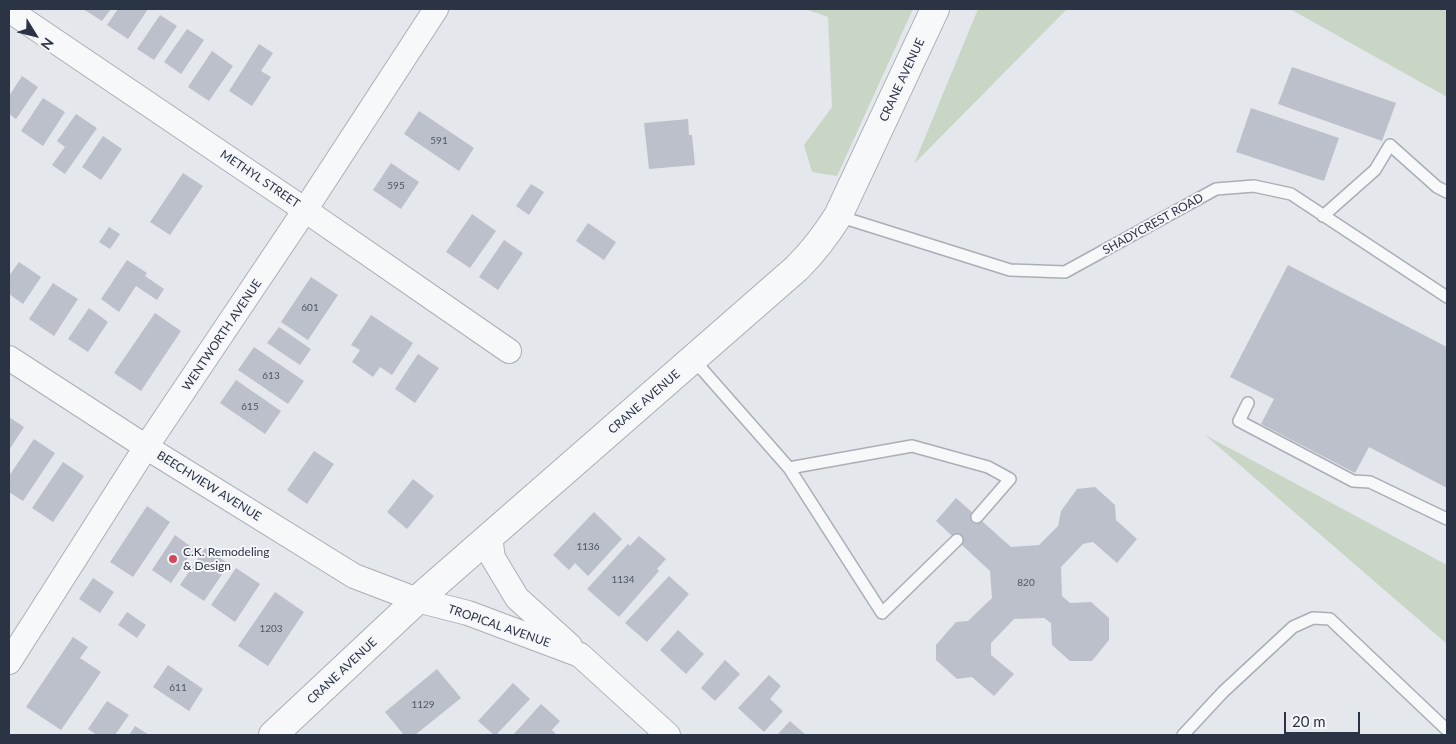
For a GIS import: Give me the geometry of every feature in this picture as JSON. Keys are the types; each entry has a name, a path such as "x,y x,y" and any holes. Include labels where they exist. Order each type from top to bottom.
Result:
{"street":[{"name":"WENTWORTH AVENUE","path":"9,662 146,447 305,210 436,9"},
{"name":"CRANE AVENUE","path":"273,735 418,600 797,268 826,236 838,216 935,9"},
{"name":"METHYL STREET","path":"9,10 305,210 509,351"},
{"name":"BEECHVIEW AVENUE","path":"9,358 146,447 354,576 418,600"},
{"name":"TROPICAL AVENUE","path":"490,536 493,558 517,598 668,735"},
{"name":"TROPICAL AVENUE","path":"418,600 468,613 580,655"}],"lane":[{"path":"1323,216 1375,170 1390,145 1437,186 1447,192"},
{"name":"SHADYCREST ROAD","path":"838,216 1010,270 1065,272 1216,189 1254,186 1290,194 1447,298"},
{"path":"693,359 790,468 882,613 956,540"},
{"path":"1248,403 1239,421 1353,481 1370,482 1447,519"},
{"path":"790,468 912,446 988,467 1010,479 978,518"},
{"path":"1183,735 1223,692 1293,627 1313,618 1330,619 1447,730"}],"green space":[{"path":"805,9 913,9 837,176 812,172 804,145 832,107 828,17"},
{"path":"978,9 1067,9 914,164"},
{"path":"1290,9 1447,9 1447,97"},
{"path":"1205,435 1447,565 1447,644"}],"building":[{"path":"83,9 111,9 102,21"},
{"path":"118,9 148,9 128,39 107,25"},
{"path":"160,15 177,26 154,60 137,49"},
{"path":"187,29 204,40 181,74 164,62"},
{"path":"259,44 273,53 261,71 271,77 252,106 229,91"},
{"path":"212,51 233,66 209,101 188,87"},
{"path":"1292,67 1396,103 1382,141 1278,104"},
{"path":"22,76 38,87 16,119 9,114 9,96"},
{"path":"43,98 65,112 43,146 21,131"},
{"path":"1251,108 1339,138 1324,181 1236,152"},
{"path":"419,111 474,148 459,171 404,134"},
{"path":"76,114 97,128 65,174 52,165 65,147 57,141"},
{"path":"688,119 689,135 692,135 695,165 649,169 644,123"},
{"path":"103,136 122,149 101,180 82,167"},
{"path":"391,163 419,182 401,209 373,190"},
{"path":"183,173 203,186 170,235 150,222"},
{"path":"531,184 544,192 529,215 516,206"},
{"path":"472,214 496,231 470,268 446,252"},
{"path":"588,223 616,242 604,260 576,241"},
{"path":"109,227 120,234 110,249 99,242"},
{"path":"504,240 523,253 498,290 479,277"},
{"path":"127,260 147,273 145,276 164,289 157,300 136,286 119,312 101,299"},
{"path":"19,262 41,277 23,304 9,294 9,276"},
{"path":"1288,265 1447,347 1447,488 1369,447 1355,473 1261,424 1274,399 1230,377"},
{"path":"311,277 338,295 308,340 281,322"},
{"path":"53,283 78,299 54,336 29,319"},
{"path":"89,308 108,322 88,352 68,339"},
{"path":"155,313 181,331 141,391 114,373"},
{"path":"371,315 413,343 392,375 380,367 373,377 352,362 360,350 351,345"},
{"path":"279,327 311,349 300,365 267,343"},
{"path":"254,347 304,381 288,404 238,370"},
{"path":"418,354 439,368 415,403 395,389"},
{"path":"236,380 281,411 265,434 220,403"},
{"path":"9,417 24,427 9,450"},
{"path":"34,439 55,453 23,501 9,492 9,476"},
{"path":"314,451 334,464 307,504 287,490"},
{"path":"63,462 84,476 53,522 32,508"},
{"path":"413,479 434,496 407,529 387,512"},
{"path":"1095,487 1115,505 1116,520 1137,539 1117,563 1093,542 1083,544 1061,567 1062,596 1070,603 1091,602 1109,618 1109,640 1092,661 1070,661 1052,645 1051,623 1044,618 1014,619 991,643 991,655 1014,674 994,696 972,677 957,679 936,660 936,645 956,622 968,621 992,598 990,571 936,521 956,498 1011,547 1039,545 1058,526 1061,511 1077,489"},
{"path":"147,506 170,522 133,577 110,562"},
{"path":"594,512 622,539 588,576 575,563 569,570 553,555"},
{"name":"C.K. Remodeling & Design","path":"175,535 194,549 171,583 152,570"},
{"path":"639,536 666,559 657,569 659,571 619,617 587,589 628,544 630,546"},
{"path":"205,548 229,564 204,601 180,585"},
{"path":"236,568 260,584 235,622 211,605"},
{"path":"669,576 689,594 647,642 625,623"},
{"path":"93,578 114,592 100,613 79,599"},
{"path":"275,592 304,612 268,666 238,646"},
{"path":"127,612 146,625 137,638 118,625"},
{"path":"678,630 704,654 686,674 660,650"},
{"path":"73,637 88,647 80,658 101,672 61,730 26,707"},
{"path":"725,660 740,674 715,701 701,688"},
{"path":"168,665 203,689 189,711 153,687"},
{"path":"437,669 461,698 415,735 404,735 385,712"},
{"path":"769,675 781,686 770,699 783,711 764,732 738,708"},
{"path":"513,683 530,699 494,735 478,721"},
{"path":"107,701 129,715 115,735 97,735 88,729"},
{"path":"541,704 560,721 552,730 557,735 513,735"},
{"path":"790,721 806,735 777,735"},
{"path":"135,726 149,735 129,735"}],"place":[{"name":"C.K. Remodeling & Design","path":"173,559"}]}
